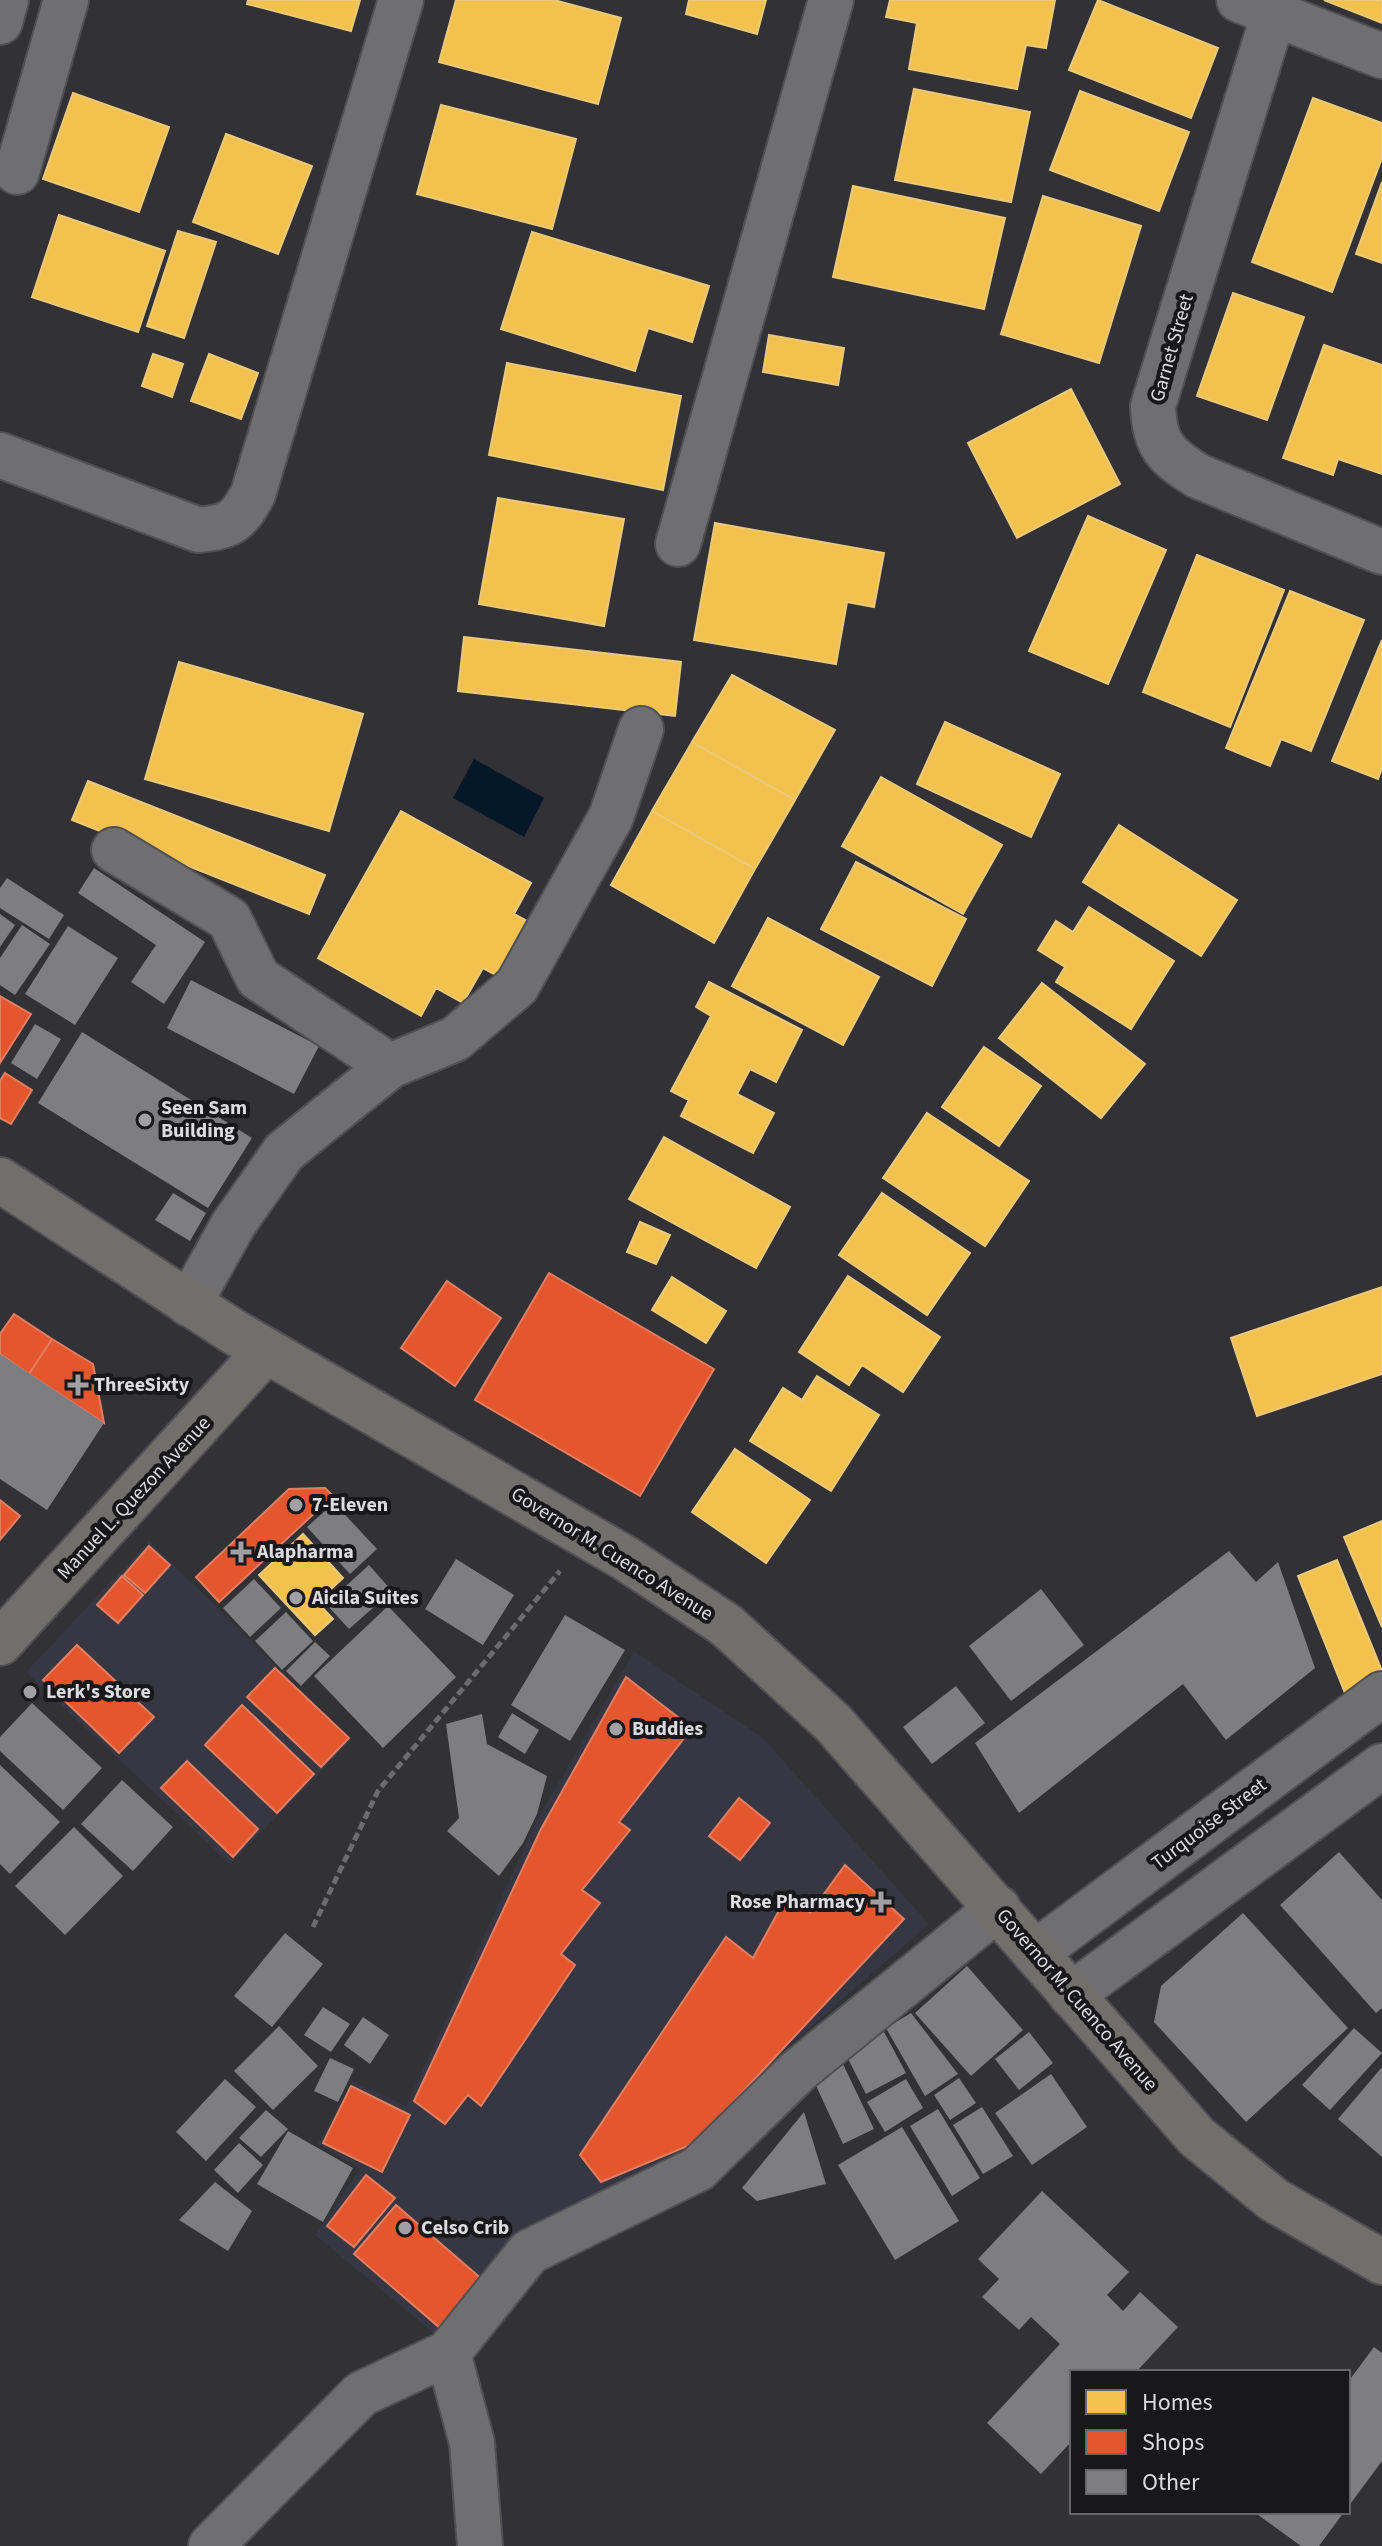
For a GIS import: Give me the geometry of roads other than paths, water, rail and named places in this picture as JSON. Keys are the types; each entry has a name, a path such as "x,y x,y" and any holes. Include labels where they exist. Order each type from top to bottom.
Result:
{"main road":[{"name":"Governor M. Cuenco Avenue","path":"0,1180 189,1304 589,1536 726,1625 833,1723 1197,2137 1274,2200 1382,2262"},
{"name":"Manuel L. Quezon Avenue","path":"0,1643 266,1351"}],"street":[{"path":"0,22 6,0"},
{"path":"17,172 66,0"},
{"path":"0,455 199,530 226,526 241,515 253,494 401,0"},
{"path":"678,544 831,0"},
{"path":"1256,7 1382,56"},
{"name":"Garnet Street","path":"1256,7 1153,406 1154,433 1172,460 1198,476 1382,552"},
{"path":"189,1304 233,1225 284,1152 390,1066 455,1039 517,986 611,817 641,729"},
{"path":"114,850 229,919 258,978 390,1066"},
{"name":"Turquoise Street","path":"1035,1953 1379,1703"},
{"path":"1071,1995 1382,1766"},
{"path":"211,2546 361,2394 448,2353 529,2252 698,2169 798,2071 998,1908"},
{"path":"448,2353 472,2443 480,2546"}],"water":[{"path":"474,759 544,798 524,837 453,798"}],"place":[{"name":"Seen Sam Building","path":"145,1120"},
{"name":"ThreeSixty","path":"78,1385"},
{"name":"7-Eleven","path":"296,1505"},
{"name":"Alapharma","path":"241,1552"},
{"name":"Aicila Suites","path":"296,1598"},
{"name":"Lerk's Store","path":"30,1692"},
{"name":"Buddies","path":"616,1729"},
{"name":"Rose Pharmacy","path":"881,1902"},
{"name":"Celso Crib","path":"405,2228"}]}
